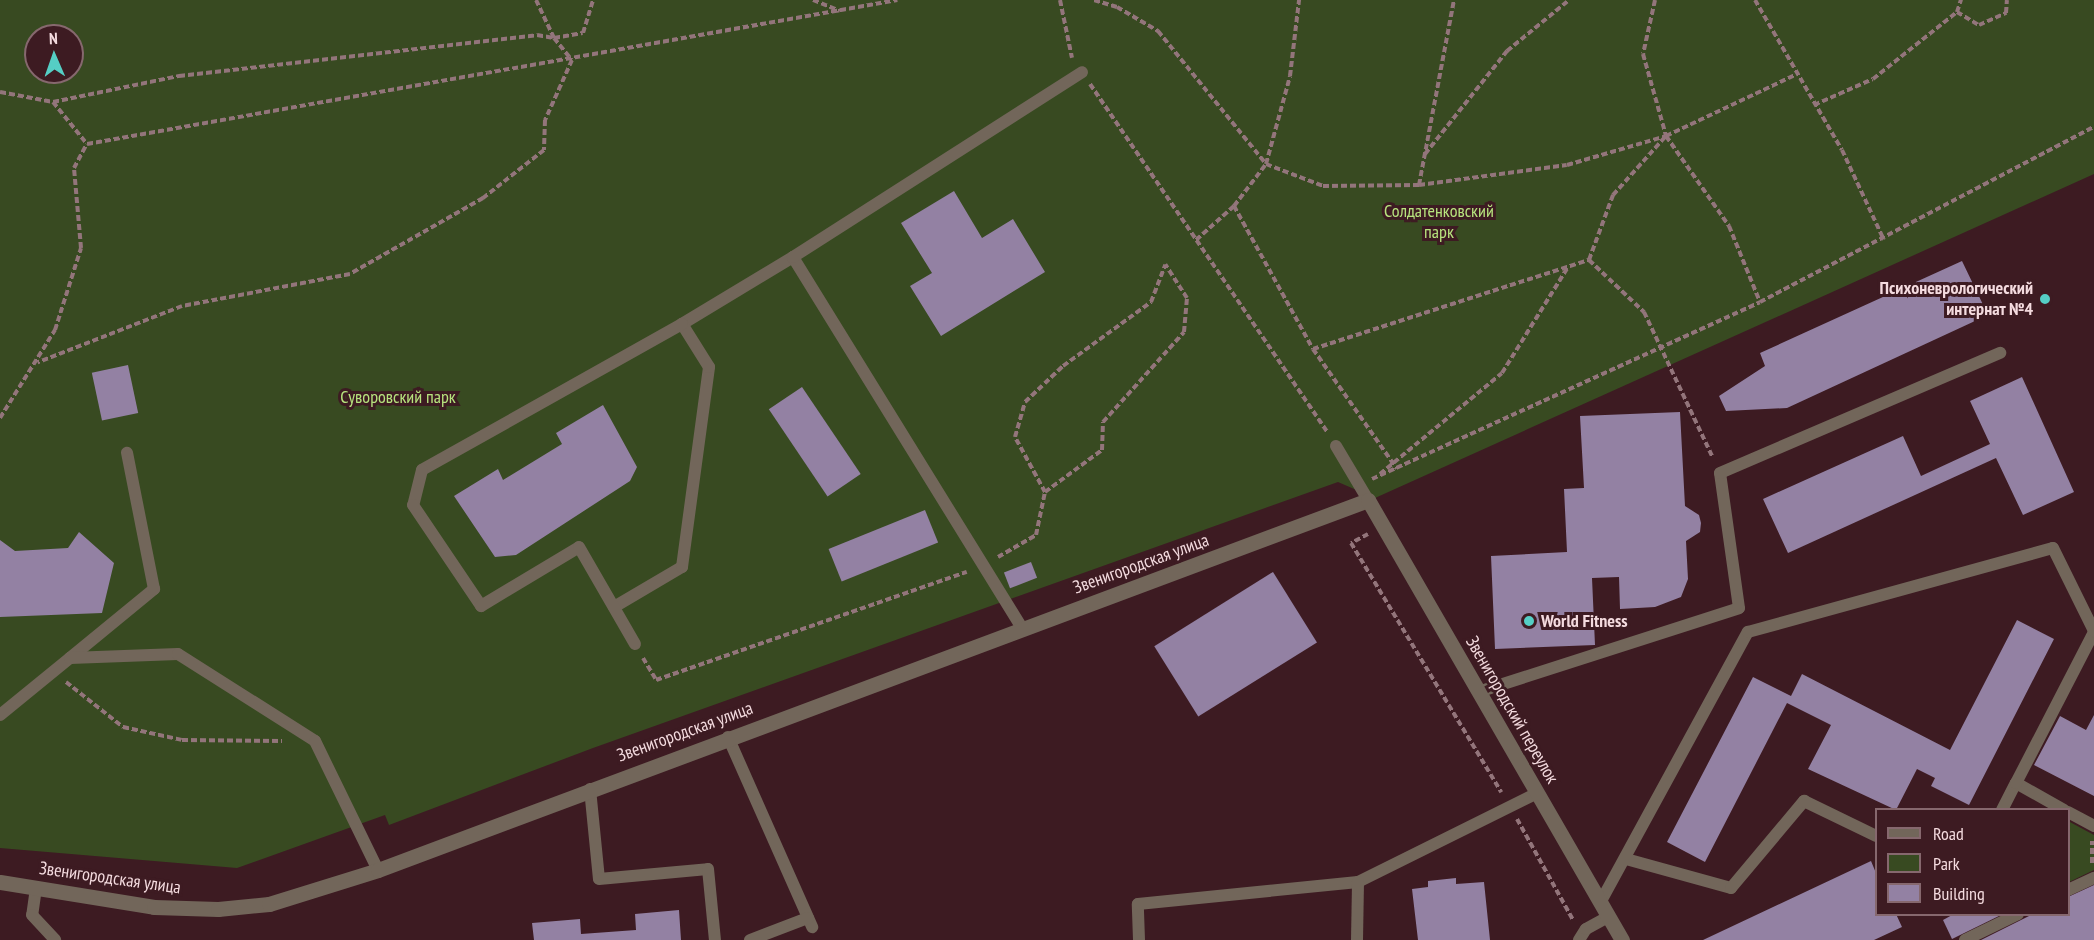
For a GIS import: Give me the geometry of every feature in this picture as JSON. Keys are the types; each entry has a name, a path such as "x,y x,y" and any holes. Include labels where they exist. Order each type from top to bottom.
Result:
{"street":[{"name":"Звенигородская улица","path":"0,882 154,907 218,909 268,904 378,870 728,737 1368,500"},
{"name":"Звенигородский переулок","path":"1368,500 1622,940"}],"lane":[{"path":"635,644 579,547 481,606 413,506 422,470 682,324 793,257 1082,72"},
{"path":"793,257 1022,628"},
{"path":"614,607 682,567 709,367 682,324"},
{"path":"1478,692 1739,608 1720,473 2000,353"},
{"path":"1336,446 1368,500"},
{"path":"0,715 153,589 128,453"},
{"path":"1600,903 1748,632 2053,548 2094,631 2003,808"},
{"path":"70,658 177,654 315,741 378,870"},
{"path":"728,737 810,922 750,940"},
{"path":"2016,783 2060,808"},
{"path":"590,789 599,879 708,869 715,940"},
{"path":"1139,940 1138,904 1358,882 1537,793"},
{"path":"1626,859 1731,888 1804,801 1875,836"},
{"path":"2070,813 2093,825"},
{"path":"2070,889 2093,878"},
{"path":"1357,940 1358,882"},
{"path":"36,888 32,915 55,940"},
{"path":"1965,940 2016,916"},
{"path":"1580,938 1608,917"}],"path":[{"path":"536,0 554,38 572,60"},
{"path":"0,92 53,102 179,75 537,35 554,38 583,33 593,0"},
{"path":"813,0 842,12"},
{"path":"87,144 842,12 897,0"},
{"path":"1060,0 1071,56 1336,446"},
{"path":"1094,0 1118,7 1158,31 1266,164 1323,186 1419,185 1567,165 1666,136 1797,74"},
{"path":"1196,240 1234,206 1266,164 1290,76 1299,0"},
{"path":"1419,185 1454,0"},
{"path":"1425,154 1507,51 1569,0"},
{"path":"1655,0 1643,54 1666,136 1729,226 1760,302"},
{"path":"1755,0 1842,150 1884,240"},
{"path":"1814,105 1873,80 1957,12 1961,0"},
{"path":"1957,12 1979,26 2006,13 2007,0"},
{"path":"38,362 182,306 350,274 483,198 544,150 545,120 572,60"},
{"path":"53,102 87,144"},
{"path":"1359,485 1662,344 1760,302 1884,240 2094,127"},
{"path":"1589,260 1613,195 1666,136"},
{"path":"0,418 38,362 55,330 81,248 74,168 87,144"},
{"path":"1234,206 1313,349 1397,469"},
{"path":"1313,349 1589,260"},
{"path":"1589,260 1644,312 1662,344 1720,473"},
{"path":"1045,492 1015,437 1025,402 1063,366 1151,302 1165,264"},
{"path":"1377,477 1502,373 1569,266"},
{"path":"1350,543 1510,807 1580,938"},
{"path":"54,671 123,726 182,740 315,741"},
{"path":"2093,825 2093,878"}],"green space":[{"name":"Суворовский парк","path":"0,0 2094,0 2094,174 1375,498 1338,482 593,748 389,825 385,815 237,868 0,848"},
{"path":"2070,822 2094,835 2094,870 2070,882"}],"building":[{"path":"954,191 982,238 1013,219 1045,272 941,336 910,286 932,273 901,223"},
{"path":"1962,261 1988,315 1787,408 1726,411 1719,396 1765,366 1760,353"},
{"path":"128,365 138,413 102,421 92,373"},
{"path":"2022,377 2074,492 2023,515 1996,458 1788,553 1763,499 1903,436 1921,476 1990,444 1970,401"},
{"path":"802,387 861,474 828,496 769,409"},
{"path":"603,405 637,467 630,481 516,555 495,557 454,496 498,469 503,480 562,444 556,433"},
{"path":"1680,412 1685,506 1699,515 1701,523 1700,532 1686,541 1688,579 1681,597 1655,607 1620,609 1619,577 1592,578 1595,645 1495,649 1491,556 1567,552 1564,489 1584,488 1580,416"},
{"path":"925,510 938,542 842,581 829,549"},
{"path":"79,532 114,563 102,613 0,617 0,540 15,551 68,548"},
{"path":"1031,562 1037,578 1010,588 1004,572"},
{"path":"1273,572 1317,642 1198,717 1154,646"},
{"path":"2017,620 2054,639 1969,805 1931,786 1935,778 1917,769 1897,808 1892,808 1808,769 1831,725 1787,703 1705,862 1667,842 1753,677 1791,696 1802,674 1950,750"},
{"path":"2094,715 2094,796 2034,765 2060,716 2086,730"},
{"path":"1871,861 1875,871 1875,916 1897,916 1902,927 1874,940 1703,940"},
{"path":"1456,878 1456,884 1484,882 1490,940 1418,940 1412,889 1428,887 1428,881"},
{"path":"2094,885 2094,940 1981,940 2029,916 2070,916 2070,896"},
{"path":"679,910 681,940 534,940 532,923 580,919 581,934 636,930 635,914"},
{"path":"1950,916 1999,916 1952,939 1943,920"}],"place":[{"name":"Психоневрологический интернат №4","path":"2045,299"},
{"name":"World Fitness","path":"1529,621"}],"park label":[{"name":"Солдатенковский парк","path":"1439,222"}]}
